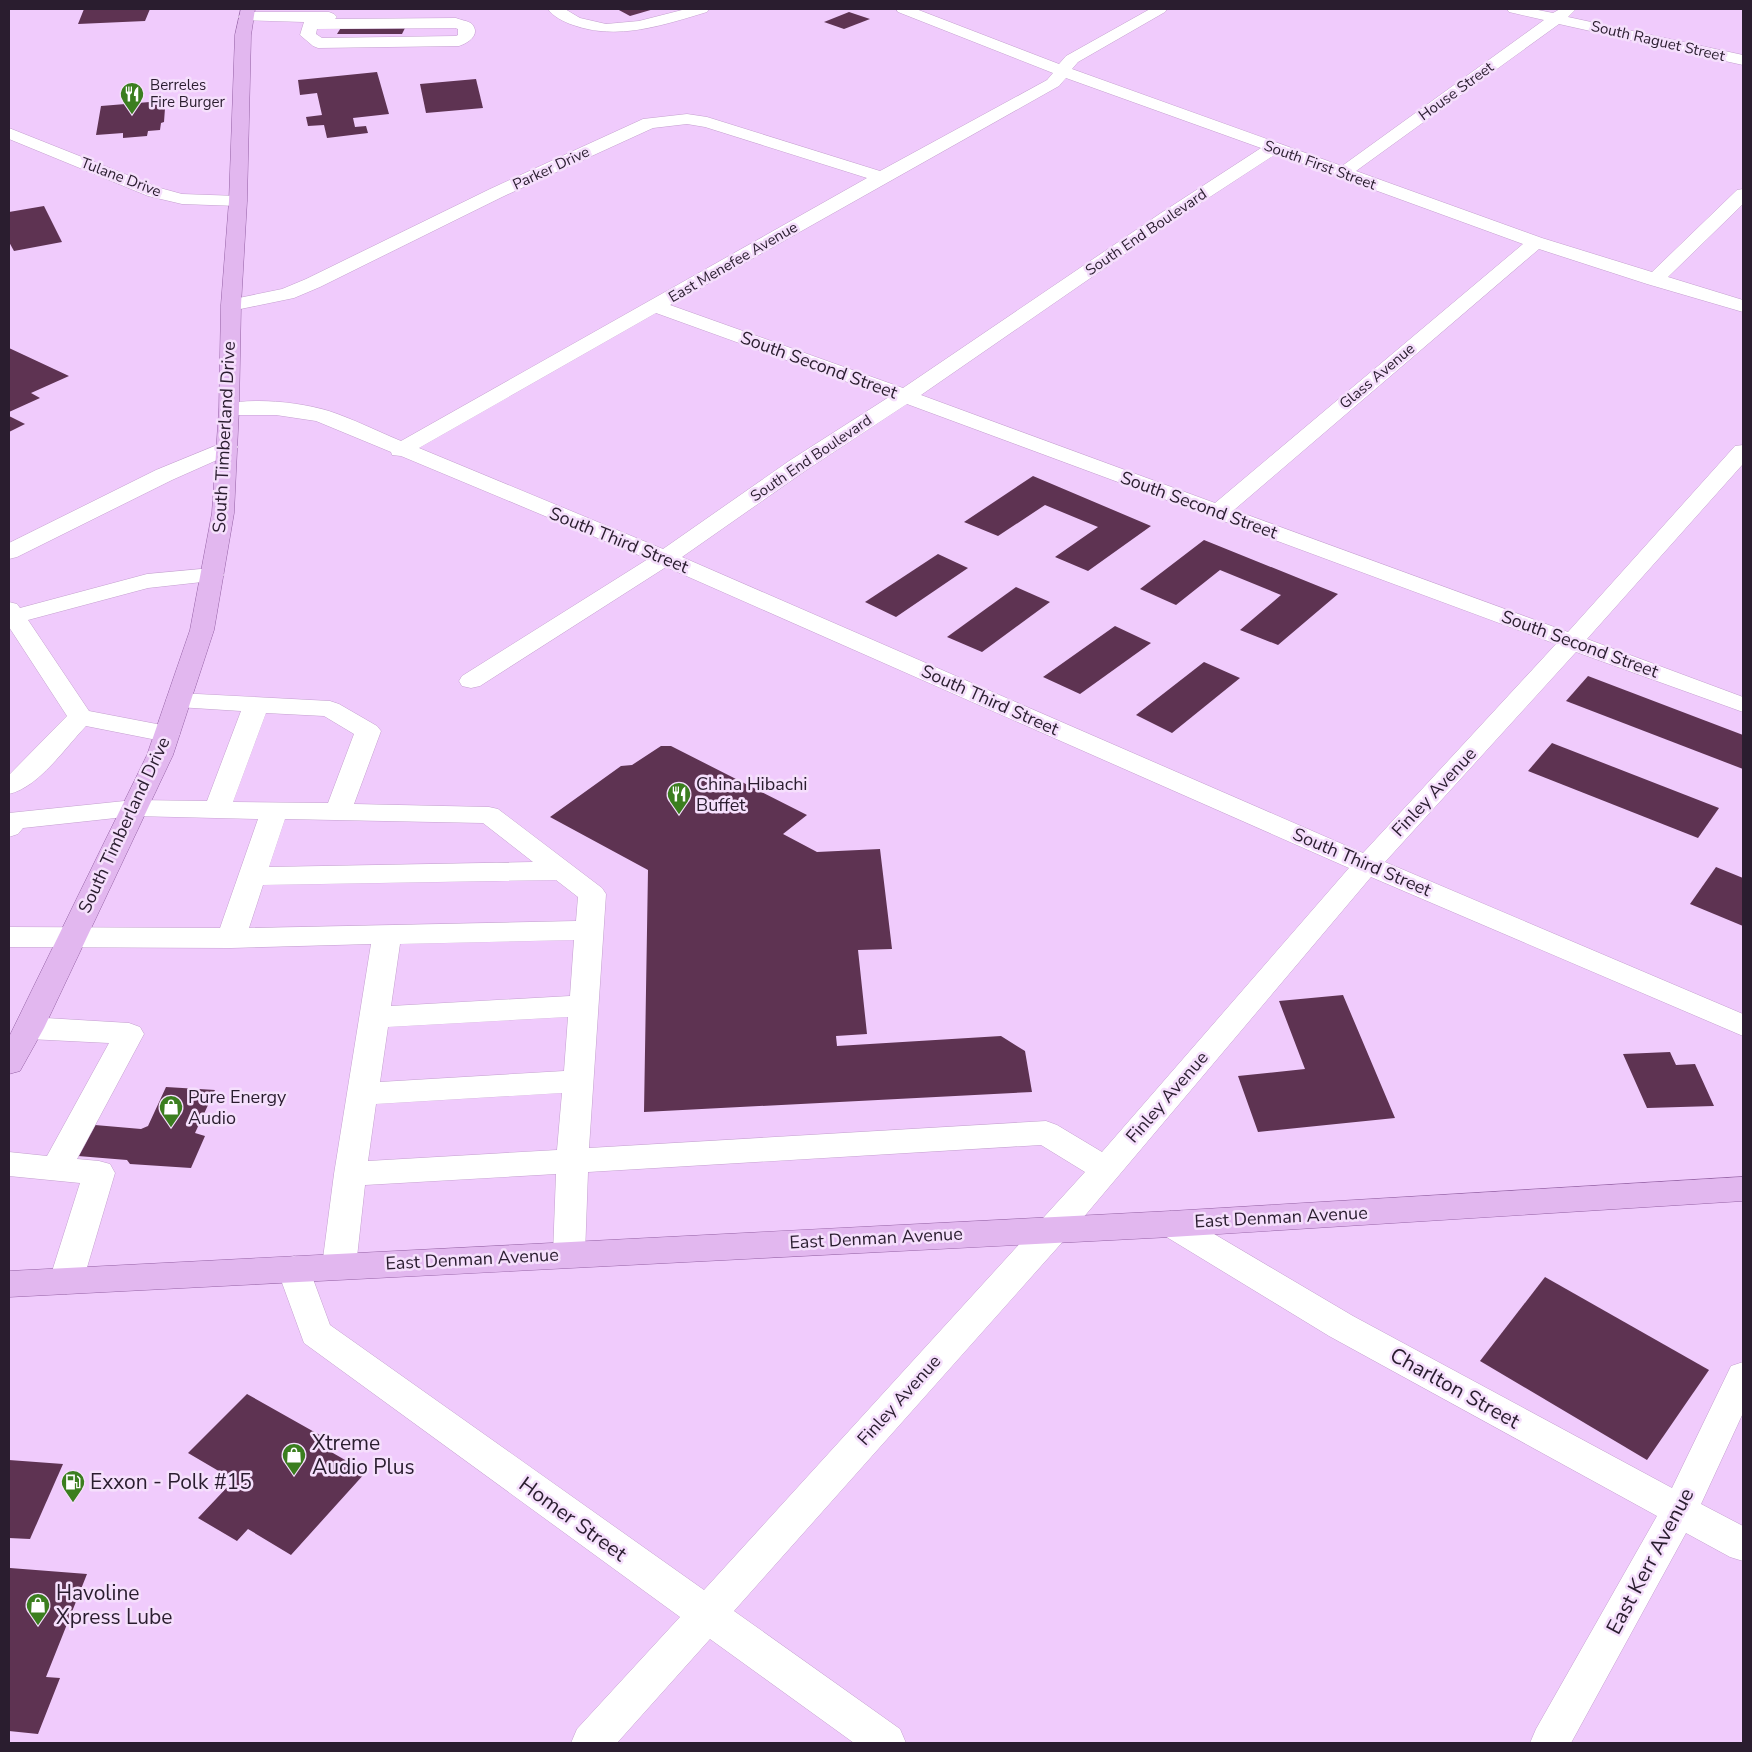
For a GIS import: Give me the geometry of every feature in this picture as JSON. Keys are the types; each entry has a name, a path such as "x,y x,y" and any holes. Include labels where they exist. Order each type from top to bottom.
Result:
{"main road":[{"name":"South Timberland Drive","path":"9,1063 29,1028 160,755 202,630 223,513 229,409 231,305 238,201 240,94 247,13"},
{"name":"East Denman Avenue","path":"9,1284 1054,1228 1171,1224 1743,1189"}],"street":[{"path":"247,13 312,21 456,16 457,9"},
{"path":"555,9 575,22 617,28 702,9"},
{"name":"South First Street","path":"903,9 1273,148 1536,242 1743,306"},
{"name":"East Menefee Avenue","path":"400,450 882,177 1053,83 1072,59 1160,9"},
{"name":"South Raguet Street","path":"1514,9 1562,13 1743,60"},
{"name":"House Street","path":"1343,173 1562,13"},
{"path":"312,21 308,35 318,42 459,41"},
{"name":"Parker Drive","path":"231,305 287,294 313,283 496,193 649,123 687,119 708,122 882,177"},
{"name":"Tulane Drive","path":"9,132 154,192 182,199 238,201"},
{"name":"South End Boulevard","path":"470,681 665,558 797,466 904,396 1167,217 1273,148"},
{"path":"1654,280 1743,194"},
{"name":"Glass Avenue","path":"1218,512 1536,242"},
{"name":"South Second Street","path":"655,306 1743,704"},
{"name":"South Third Street","path":"229,409 272,407 295,409 322,416 400,450 665,558 1367,865 1743,1026"},
{"path":"9,552 227,447"},
{"name":"Finley Avenue","path":"591,1743 1054,1228 1367,865 1573,641 1743,451"},
{"path":"167,734 80,717 12,613 147,581 212,575"},
{"path":"178,700 330,709 368,731 338,812"},
{"path":"217,809 256,705"},
{"path":"9,786 22,779 80,717"},
{"path":"9,828 14,820 134,808 489,815 592,894 572,1161 569,1254"},
{"path":"231,938 274,811"},
{"path":"252,876 562,871"},
{"path":"9,937 72,939 231,938 590,930"},
{"path":"340,1266 350,1174 387,935"},
{"path":"374,1017 584,1006"},
{"path":"29,1028 129,1034 56,1169"},
{"path":"362,1094 578,1080"},
{"path":"350,1174 1046,1133 1105,1169"},
{"path":"9,1164 99,1173 66,1281"},
{"name":"Charlton Street","path":"1171,1224 1341,1326 1743,1545"},
{"name":"Homer Street","path":"294,1269 316,1333 886,1743"},
{"name":"East Kerr Avenue","path":"1550,1743 1679,1511 1743,1376"}],"building":[{"path":"84,9 150,9 145,21 78,24"},
{"path":"617,9 654,9 630,16"},
{"path":"849,12 870,19 844,29 824,22"},
{"path":"342,26 406,26 402,34 337,34"},
{"path":"377,72 389,114 353,118 355,127 366,126 368,133 327,138 324,125 308,126 306,117 322,115 317,93 300,95 298,80"},
{"path":"476,79 483,108 426,113 420,84"},
{"name":"Berreles Fire Burger","path":"162,101 162,109 165,108 164,122 161,123 160,130 148,131 147,136 123,138 123,133 96,135 101,106"},
{"path":"44,206 62,242 14,251 9,242 9,212"},
{"path":"9,348 69,376 31,393 40,398 9,412"},
{"path":"9,416 25,424 9,432"},
{"path":"1033,476 1151,526 1088,571 1055,557 1098,527 1045,505 998,536 964,522"},
{"path":"1204,540 1338,594 1278,645 1240,630 1281,595 1220,570 1176,605 1140,589"},
{"path":"938,554 968,568 896,617 865,602"},
{"path":"1016,587 1050,602 982,652 947,637"},
{"path":"1115,626 1151,643 1080,694 1043,677"},
{"path":"1204,662 1240,678 1172,733 1136,715"},
{"path":"1588,676 1743,735 1743,769 1566,701"},
{"path":"1552,743 1719,808 1698,838 1528,771"},
{"path":"661,746 671,746 807,815 783,834 817,852 880,849 892,949 858,950 867,1034 836,1036 837,1046 1001,1036 1025,1051 1032,1092 644,1112 648,870 550,817 621,766 632,765"},
{"path":"1716,867 1743,878 1743,926 1690,904"},
{"path":"1343,995 1395,1118 1258,1132 1238,1076 1305,1069 1279,1001"},
{"path":"1670,1052 1676,1065 1695,1064 1714,1106 1647,1108 1623,1054"},
{"name":"Pure Energy Audio","path":"166,1087 215,1090 195,1133 205,1136 191,1168 130,1164 127,1160 78,1156 95,1125 141,1129 148,1126"},
{"path":"1545,1277 1709,1370 1647,1460 1480,1361"},
{"name":"Xtreme Audio Plus","path":"247,1394 325,1438 319,1445 366,1472 291,1555 248,1529 237,1541 198,1518 234,1480 188,1453"},
{"path":"9,1460 63,1464 30,1539 9,1538"},
{"name":"Havoline Xpress Lube","path":"10,1568 87,1574 46,1677 60,1678 38,1734 9,1731"}],"place":[{"name":"Berreles Fire Burger","path":"132,115"},
{"name":"China Hibachi Buffet","path":"679,815"},
{"name":"Pure Energy Audio","path":"171,1128"},
{"name":"Xtreme Audio Plus","path":"294,1476"},
{"name":"Exxon - Polk #15","path":"73,1503"},
{"name":"Havoline Xpress Lube","path":"38,1626"}]}
